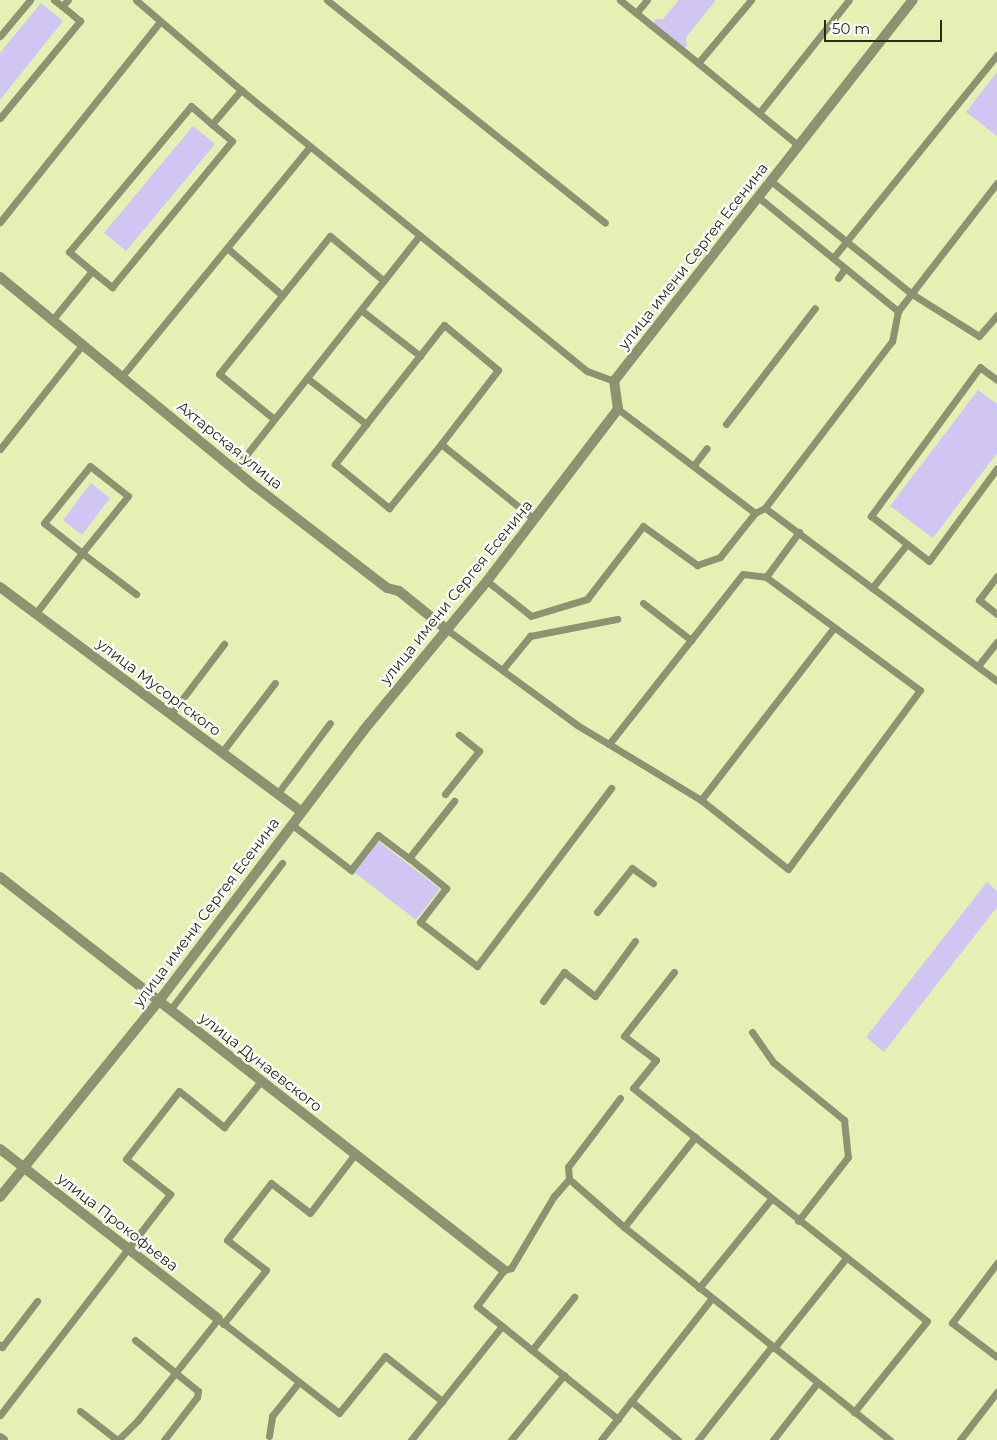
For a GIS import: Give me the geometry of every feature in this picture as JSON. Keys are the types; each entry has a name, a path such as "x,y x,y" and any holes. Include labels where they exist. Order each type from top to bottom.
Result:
{"street":[{"name":"улица имени Сергея Есенина","path":"614,381 913,0"},
{"name":"Ахтарская улица","path":"0,277 235,469 387,588 399,591 446,629"},
{"path":"614,381 618,408"},
{"name":"улица имени Сергея Есенина","path":"0,1197 159,1001 301,811 446,629 487,581 618,408"},
{"name":"улица Мусоргского","path":"0,587 301,811"},
{"name":"улица Дунаевского","path":"0,878 504,1270"},
{"name":"улица Прокофьева","path":"0,1149 220,1321"}],"lane":[{"path":"0,36 30,0"},
{"path":"0,118 80,21 54,0"},
{"path":"62,6 68,0"},
{"path":"136,0 159,23 587,371 614,381"},
{"path":"328,0 605,223"},
{"path":"620,0 798,146"},
{"path":"636,13 647,0"},
{"path":"698,63 750,0"},
{"path":"759,113 849,0"},
{"path":"0,222 159,23"},
{"path":"833,258 997,55"},
{"path":"212,124 241,90"},
{"path":"190,106 212,124 232,140 112,287 69,252 190,106"},
{"path":"122,376 310,146"},
{"path":"771,181 912,294 979,336 997,315"},
{"path":"487,581 531,616 587,599 643,526 697,566 720,556 755,513 765,508 892,342 898,311 997,183"},
{"path":"758,197 898,311"},
{"path":"274,419 219,374 330,236 384,280"},
{"path":"235,469 420,236"},
{"path":"227,248 282,295"},
{"path":"838,278 845,268"},
{"path":"53,319 92,271"},
{"path":"726,424 815,308"},
{"path":"361,310 420,356"},
{"path":"444,325 498,370 389,508 335,464 366,424 444,325"},
{"path":"0,449 84,344"},
{"path":"997,380 980,367 871,516 929,561 997,468"},
{"path":"307,378 366,424"},
{"path":"618,408 755,513"},
{"path":"441,444 534,519"},
{"path":"694,465 707,448"},
{"path":"36,614 82,553 128,496 90,466 44,523 82,553 136,594"},
{"path":"765,508 997,681"},
{"path":"766,577 799,532"},
{"path":"872,588 907,544"},
{"path":"446,629 577,725 701,800 788,869 920,690 766,577 743,574 609,744"},
{"path":"997,576 979,600 997,614"},
{"path":"643,603 691,640"},
{"path":"503,669 530,636 617,618"},
{"path":"701,800 834,627"},
{"path":"978,666 997,642"},
{"path":"171,714 224,644"},
{"path":"222,752 275,683"},
{"path":"278,793 330,723"},
{"path":"445,794 479,751 459,736"},
{"path":"291,824 351,870 378,835 409,858 446,888 420,922 477,966 611,788"},
{"path":"409,858 454,801"},
{"path":"170,1010 282,863"},
{"path":"597,912 632,868 653,883"},
{"path":"543,1001 564,972 595,996 635,941"},
{"path":"674,972 624,1036 656,1060 634,1088 798,1221 928,1321 854,1412"},
{"path":"752,1032 773,1062 844,1120 848,1157 798,1221"},
{"path":"0,1415 170,1194 126,1159 179,1090 224,1127 260,1080"},
{"path":"620,1098 568,1167 569,1179 624,1227 890,1440"},
{"path":"624,1227 695,1137"},
{"path":"80,1411 117,1440 266,1270 227,1240 270,1183 310,1213 355,1154"},
{"path":"569,1179 554,1196 511,1268 504,1270 477,1306 618,1418"},
{"path":"700,1288 771,1199"},
{"path":"698,1440 846,1258"},
{"path":"997,1263 952,1322 997,1357"},
{"path":"532,1350 574,1297"},
{"path":"601,1440 712,1298"},
{"path":"0,1345 2,1347 37,1301"},
{"path":"220,1321 338,1413 385,1356 442,1401"},
{"path":"412,1440 502,1326"},
{"path":"135,1340 195,1387 198,1394 164,1440"},
{"path":"511,1440 564,1375"},
{"path":"269,1436 272,1416 299,1382"},
{"path":"773,1440 817,1383"},
{"path":"960,1440 997,1392"},
{"path":"631,1401 678,1440"}],"shaded area":[{"path":"679,0 716,0 686,37 687,47 682,48 653,23 656,19 663,19"},
{"path":"41,3 63,21 0,100 0,53"},
{"path":"997,72 997,136 966,112"},
{"path":"193,126 215,144 126,251 104,233"},
{"path":"978,390 997,404 997,453 933,538 890,506"},
{"path":"91,483 110,498 82,535 63,520"},
{"path":"378,841 440,889 416,920 354,872"},
{"path":"987,882 997,891 997,907 884,1052 866,1037"}]}
